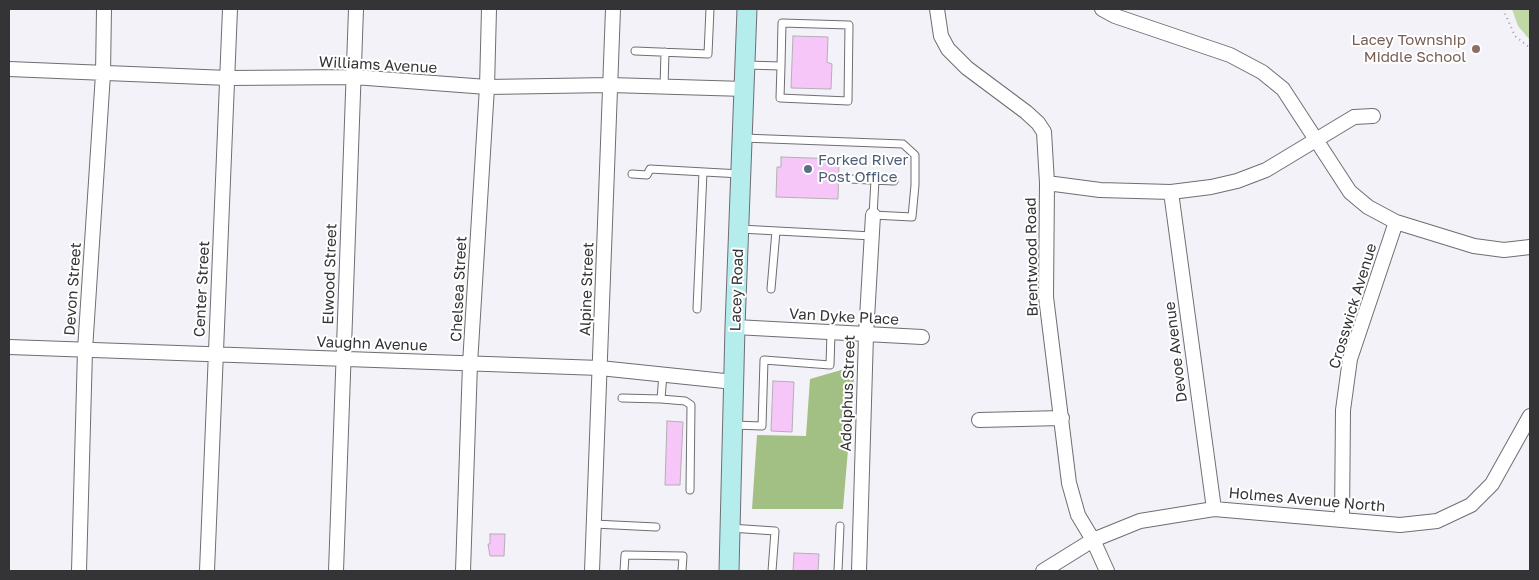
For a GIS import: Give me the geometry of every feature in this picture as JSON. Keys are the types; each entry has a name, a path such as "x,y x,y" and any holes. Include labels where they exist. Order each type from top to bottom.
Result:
{"main road":[{"name":"Lacey Road","path":"729,571 735,327 747,9"}],"street":[{"name":"Devon Street","path":"79,571 85,350 103,74 104,9"},
{"name":"Center Street","path":"207,571 230,9"},
{"name":"Elwood Street","path":"336,571 356,9"},
{"name":"Chelsea Street","path":"463,571 470,364 487,87 489,9"},
{"name":"Alpine Street","path":"592,571 613,9"},
{"name":"Brentwood Road","path":"937,9 941,36 952,53 967,68 1026,112 1044,132 1047,183 1046,297 1069,483 1078,515 1094,540 1107,571"},
{"path":"1102,9 1116,16 1230,55 1262,72 1284,89 1350,192 1368,207 1396,222 1474,246 1504,250 1530,247"},
{"name":"Williams Avenue","path":"9,69 228,78 354,77 487,87 610,85 745,90"},
{"path":"1047,183 1100,190 1171,192 1237,180 1266,170 1354,117 1373,116"},
{"name":"Devoe Avenue","path":"1171,192 1197,392 1208,450 1214,509"},
{"name":"Adolphus Street","path":"859,571 866,335 872,236 880,215"},
{"name":"Crosswick Avenue","path":"1342,520 1343,410 1350,359 1396,222"},
{"name":"Van Dyke Place","path":"735,327 922,337"},
{"name":"Vaughn Avenue","path":"9,347 600,368 734,382"},
{"name":"Holmes Avenue North","path":"1043,571 1094,540 1140,521 1214,509 1400,525 1437,521 1471,505 1492,484 1530,416"},
{"path":"979,420 1062,418"}],"lane":[{"path":"634,51 708,54 710,9"},
{"path":"782,23 849,25 848,100 780,98 781,66 782,23"},
{"path":"664,87 665,52"},
{"path":"746,65 781,66"},
{"path":"742,138 903,144 914,154 915,185 912,217 880,215 875,180"},
{"path":"632,174 646,175 650,169 741,174"},
{"path":"697,309 703,172"},
{"path":"849,179 894,181"},
{"path":"739,229 872,236"},
{"path":"772,289 776,231"},
{"path":"733,425 762,426 764,360 830,365 831,333"},
{"path":"661,399 663,374"},
{"path":"622,398 685,401 691,405 690,490"},
{"path":"594,524 656,526"},
{"path":"838,571 840,526"},
{"path":"730,528 775,532 772,571"},
{"path":"624,571 625,555 683,556 682,571"}],"path":[{"path":"1503,9 1515,36 1530,48"}],"green space":[{"path":"1512,9 1530,9 1530,40 1518,26"},
{"path":"855,366 843,509 752,509 757,435 806,436 810,379"}],"building":[{"path":"793,36 828,37 827,62 832,64 831,89 791,88"},
{"path":"781,157 839,159 838,199 776,197 777,167 781,167"},
{"path":"773,381 794,382 792,432 771,431"},
{"path":"667,421 683,422 680,485 665,485"},
{"path":"490,534 505,534 504,556 490,556 488,544 490,544"},
{"path":"794,553 819,554 818,571 793,571"}],"place":[{"name":"Lacey Township Middle School","path":"1476,49"},
{"name":"Forked River Post Office","path":"808,169"}]}
